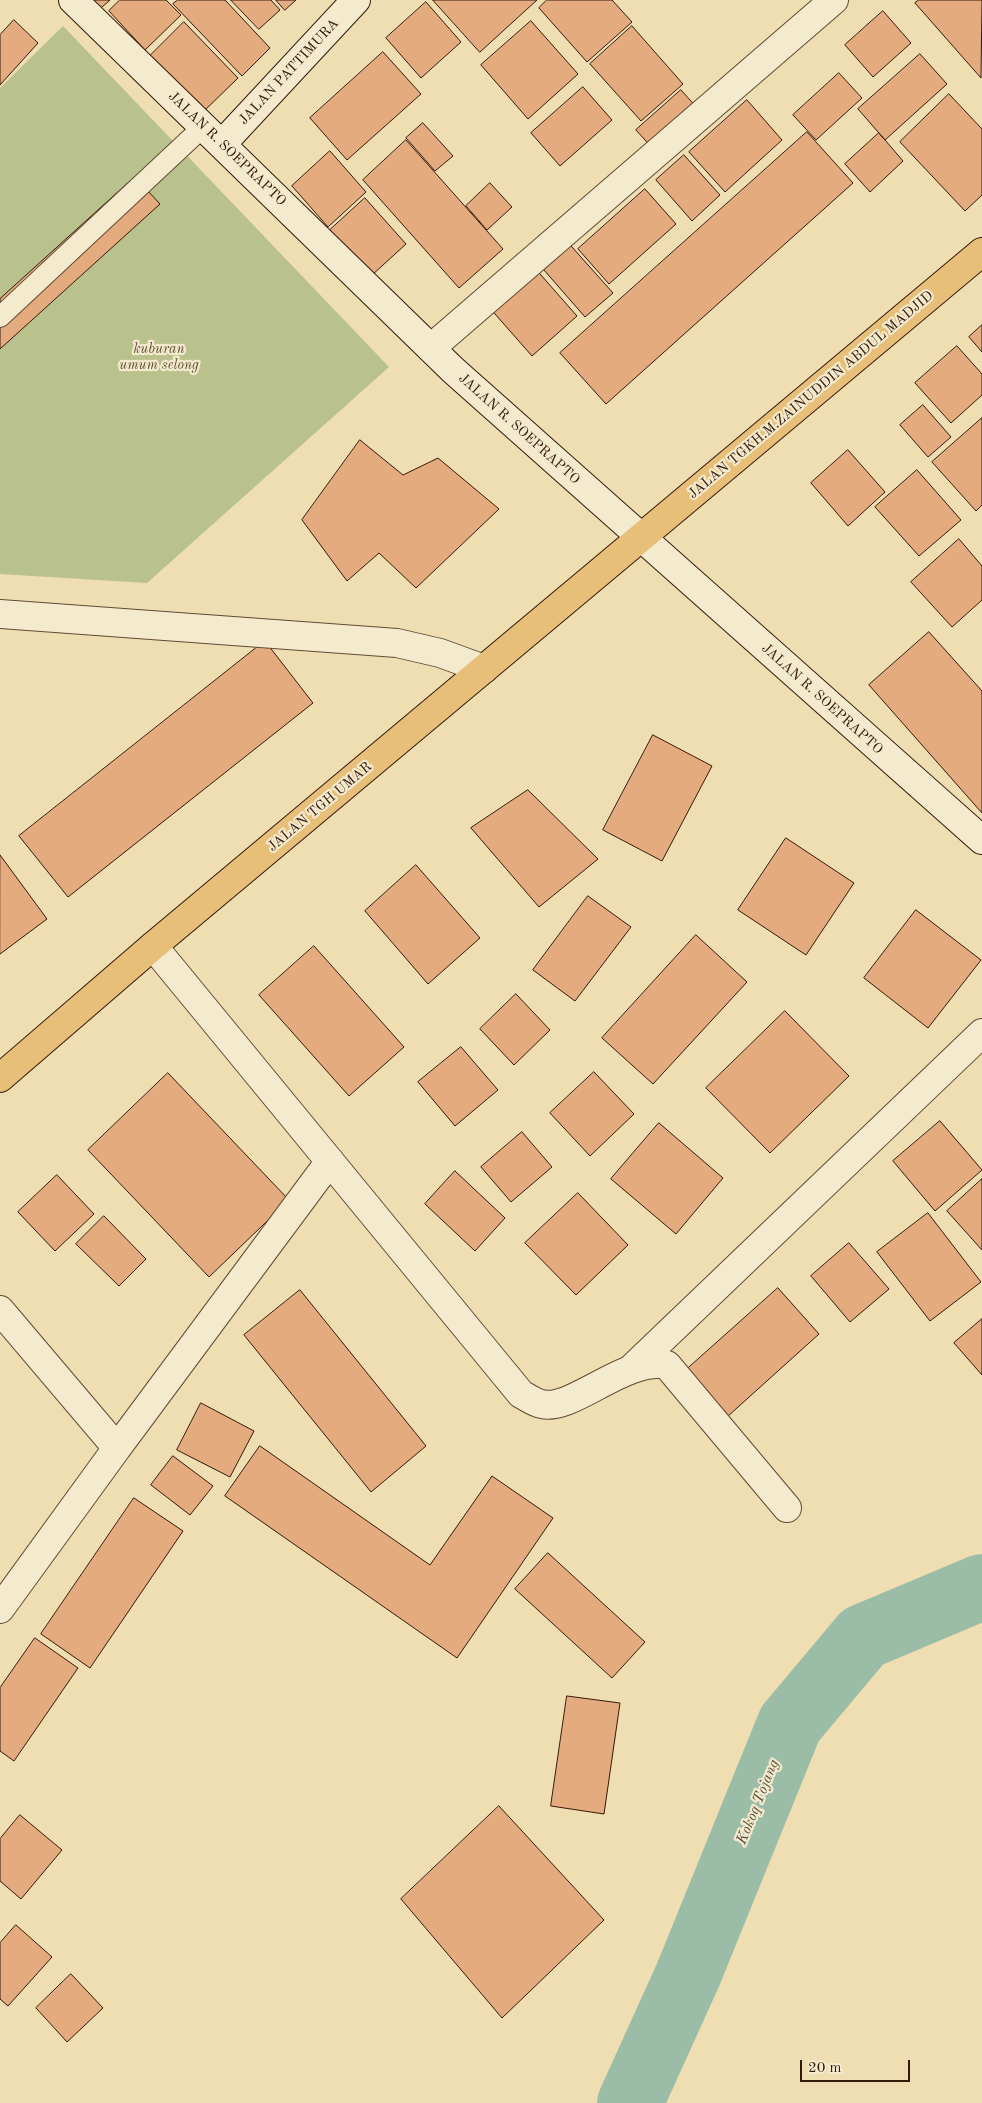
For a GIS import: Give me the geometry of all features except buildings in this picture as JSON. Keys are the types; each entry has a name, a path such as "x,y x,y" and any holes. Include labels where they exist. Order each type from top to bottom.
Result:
{"main road":[{"name":"JALAN TGKH.M.ZAINUDDIN ABDUL MADJID","path":"641,538 982,252"},
{"name":"JALAN TGH UMAR","path":"0,1078 153,946 641,538"}],"street":[{"name":"JALAN R. SOEPRAPTO","path":"73,0 431,348 641,538 982,840"},
{"name":"JALAN PATTIMURA","path":"213,135 356,0"},
{"path":"431,348 834,0"},
{"path":"0,614 397,643 440,653 484,669"},
{"path":"153,946 521,1394 543,1405 559,1403 640,1365 656,1363 667,1365 674,1371 787,1508"},
{"path":"630,1370 982,1033"},
{"path":"0,1609 330,1161"},
{"path":"0,1310 117,1448"}],"lane":[{"path":"0,317 213,135"}],"green space":[{"name":"kuburan umum selong","path":"63,26 389,367 147,583 0,574 0,88"}],"waterway":[{"name":"Kokoq Tojang","path":"630,2103 688,1975 790,1724 863,1637 982,1587"}]}
